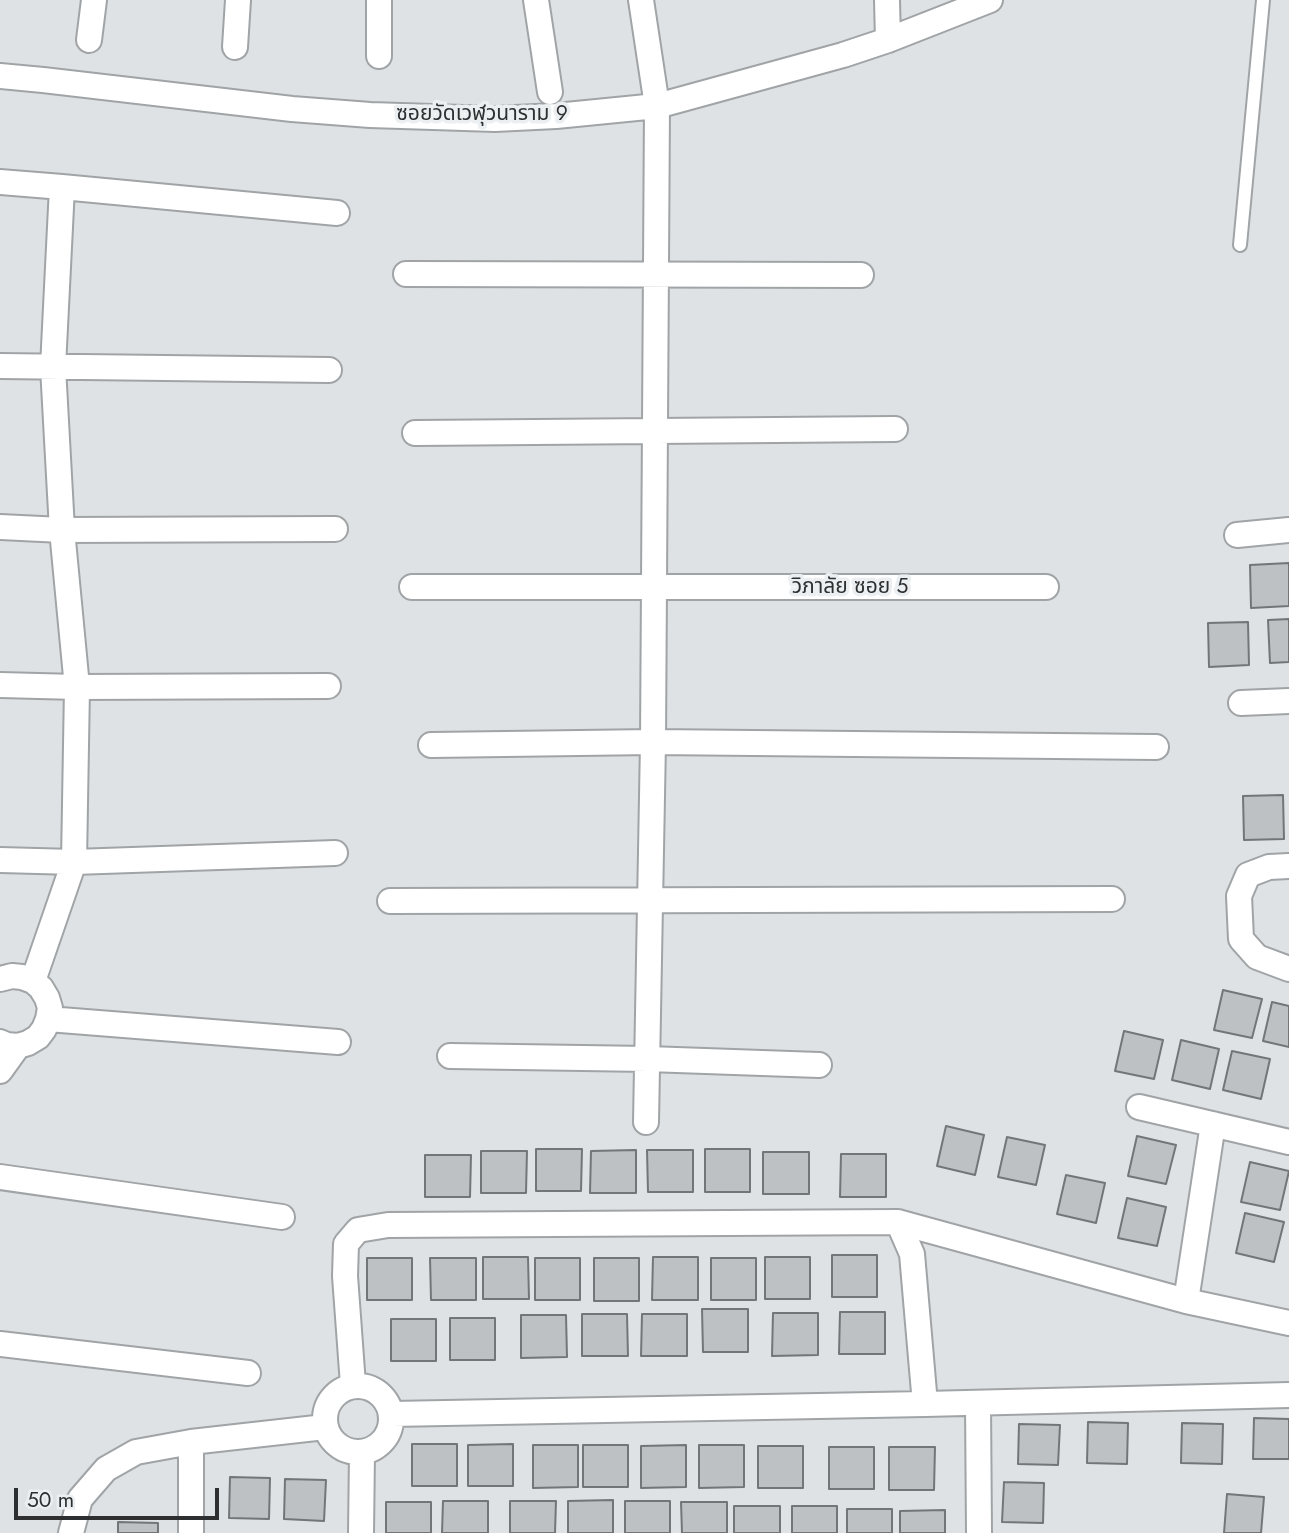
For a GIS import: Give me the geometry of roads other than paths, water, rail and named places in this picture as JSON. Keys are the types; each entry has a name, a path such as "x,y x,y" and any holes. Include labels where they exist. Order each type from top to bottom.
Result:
{"street":[{"path":"89,40 93,0"},
{"path":"235,47 239,0"},
{"path":"379,0 379,56"},
{"path":"536,0 550,92"},
{"path":"641,0 657,106 653,741 646,1122"},
{"path":"887,0 888,40"},
{"name":"ซอยวัดเวฬุวนาราม 9","path":"0,76 292,109 370,115 495,119 556,116 657,106 843,55 990,0"},
{"path":"0,182 337,213"},
{"path":"33,981 74,862 77,687 62,530 53,367 62,187"},
{"path":"406,274 861,275"},
{"path":"0,366 329,370"},
{"path":"415,433 895,429"},
{"path":"0,527 62,530 335,529"},
{"path":"1237,534 1289,530"},
{"name":"วิภาลัย ซอย 5","path":"412,587 1046,587"},
{"path":"0,685 328,686"},
{"path":"1241,703 1289,701"},
{"path":"431,745 653,741 1156,747"},
{"path":"0,860 74,862 335,853"},
{"path":"1289,866 1269,867 1248,875 1239,896 1241,939 1257,957 1289,969"},
{"path":"390,901 1112,899"},
{"path":"0,979 12,976 33,981 41,988 50,1008 44,1029 38,1037 28,1043 9,1044 0,1072"},
{"path":"48,1019 338,1042"},
{"path":"450,1056 819,1065"},
{"path":"1139,1107 1289,1142"},
{"path":"1186,1301 1213,1124"},
{"path":"0,1177 282,1217"},
{"path":"898,1222 912,1254 925,1404"},
{"path":"353,1385 345,1276 346,1244 358,1230 388,1225 898,1222 1186,1301 1289,1324"},
{"path":"0,1343 248,1373"},
{"path":"353,1385 371,1387 385,1398 392,1414 389,1432 379,1446 362,1453 346,1451 332,1441 325,1427 325,1408 336,1392 353,1385"},
{"path":"392,1414 1289,1395"},
{"path":"978,1403 979,1533"},
{"path":"71,1533 80,1499 106,1469 136,1452 191,1442 325,1427"},
{"path":"191,1442 191,1533"},
{"path":"361,1533 362,1453"}],"lane":[{"path":"1240,244 1263,0"}]}
